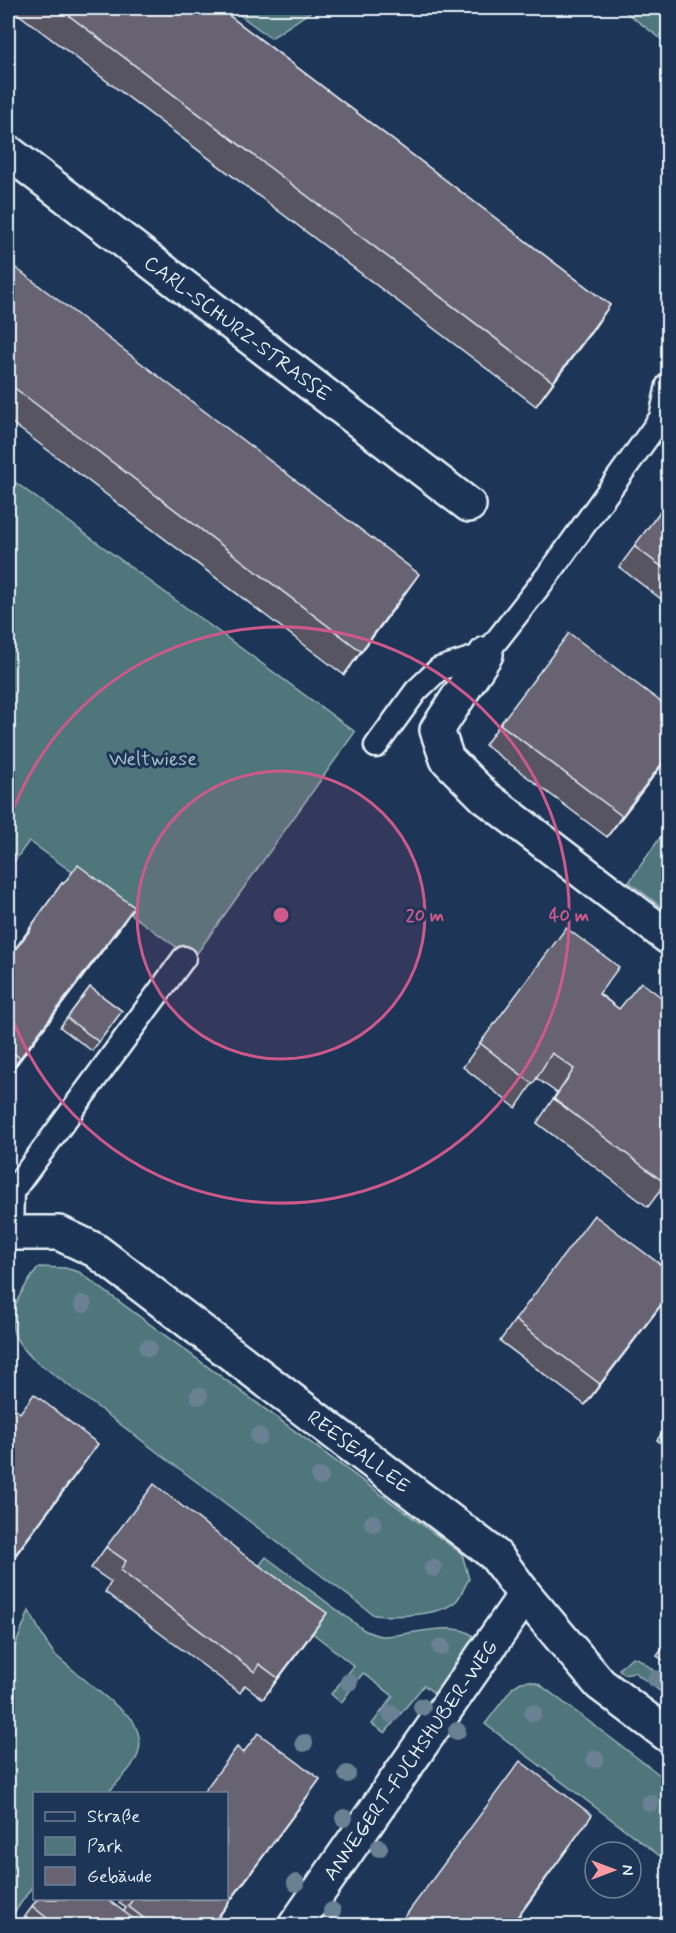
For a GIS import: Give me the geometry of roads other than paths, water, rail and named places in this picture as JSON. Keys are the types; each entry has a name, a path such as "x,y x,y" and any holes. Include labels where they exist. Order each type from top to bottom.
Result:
{"street":[{"name":"CARL-SCHURZ-STRASSE","path":"8,152 469,505"},
{"path":"486,654 437,730 447,759 485,797 669,938"},
{"name":"REESEALLEE","path":"9,1234 59,1233 95,1250 495,1555 525,1595 600,1684 669,1735"},
{"name":"ANNEGERT-FUCHSHUBER-WEG","path":"295,1926 525,1595"}],"lane":[{"path":"376,746 416,691 439,669 486,654 554,567 661,418 669,385"},
{"path":"9,1234 12,1192 184,958"}],"park label":[{"name":"Weltwiese","path":"153,758"}]}
